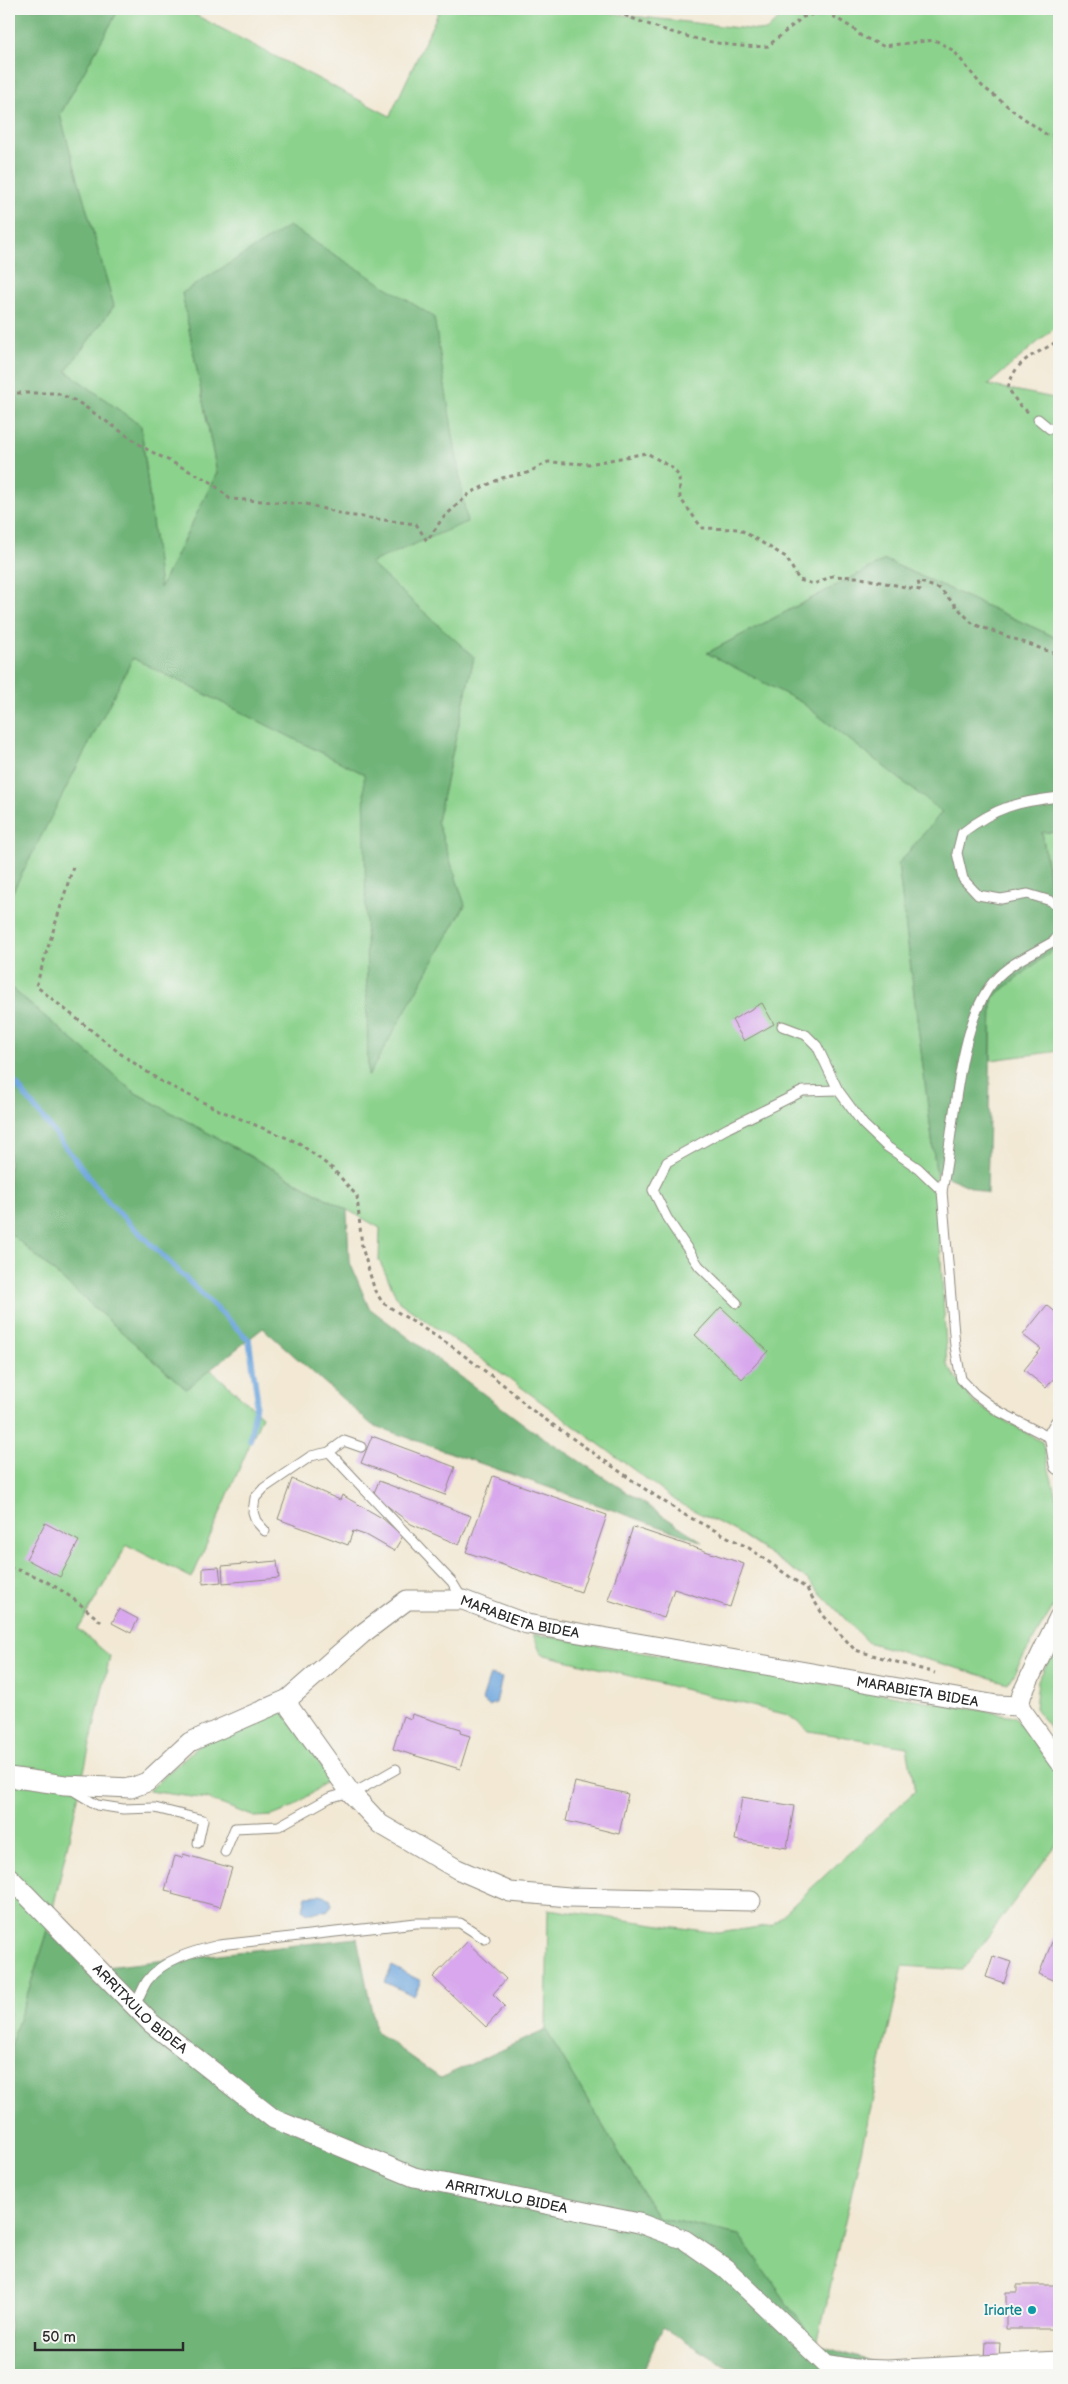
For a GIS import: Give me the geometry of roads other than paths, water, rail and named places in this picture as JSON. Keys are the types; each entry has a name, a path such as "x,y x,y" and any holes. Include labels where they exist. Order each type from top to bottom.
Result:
{"street":[{"path":"1057,1432 1059,1465"},
{"name":"MARABIETA BIDEA","path":"9,1777 65,1785 131,1788 148,1782 190,1742 288,1699 362,1634 406,1600 463,1600 527,1624 997,1705 1019,1706"},
{"path":"1059,1617 1022,1694 1019,1706 1059,1762"},
{"path":"288,1699 290,1708 350,1792 380,1824 439,1860 510,1892 551,1896 751,1901"},
{"name":"ARRITXULO BIDEA","path":"9,1876 151,2023 274,2119 414,2177 638,2223 685,2240 725,2268 826,2364 854,2372 1059,2361"}],"lane":[{"path":"1038,419 1050,429 1059,427"},
{"path":"1059,797 1028,801 999,808 962,833 957,853 963,879 978,894 1001,899 1028,894 1051,901 1059,909"},
{"path":"1057,1432 998,1411 975,1394 961,1379 955,1346 942,1191 950,1156 954,1107 963,1061 979,1003 993,981 1008,968 1054,941 1059,934"},
{"path":"782,1026 806,1035 817,1046 838,1090 863,1124 886,1146 918,1168 942,1191"},
{"path":"737,1303 699,1266 667,1218 653,1190 667,1162 728,1128 802,1091 838,1090"},
{"path":"265,1531 256,1520 253,1512 255,1498 264,1488 311,1456 329,1452 344,1441 361,1447"},
{"path":"329,1452 452,1582 463,1600"},
{"path":"225,1852 235,1828 279,1826 329,1798 361,1789 396,1769"},
{"path":"65,1785 97,1805 123,1809 155,1808 203,1820 198,1842"},
{"path":"135,2006 147,1981 163,1966 188,1952 219,1945 416,1924 460,1923 485,1940"}],"water":[{"path":"490,1675 502,1678 496,1703 489,1706 482,1700"},
{"path":"320,1895 330,1898 332,1905 327,1911 308,1913 303,1909 306,1896"},
{"path":"392,1966 421,1981 414,1996 385,1982"}],"waterway":[{"path":"9,1075 111,1205 249,1340 257,1396 250,1440"}],"place":[{"name":"Iriarte","path":"1032,2310"}]}
